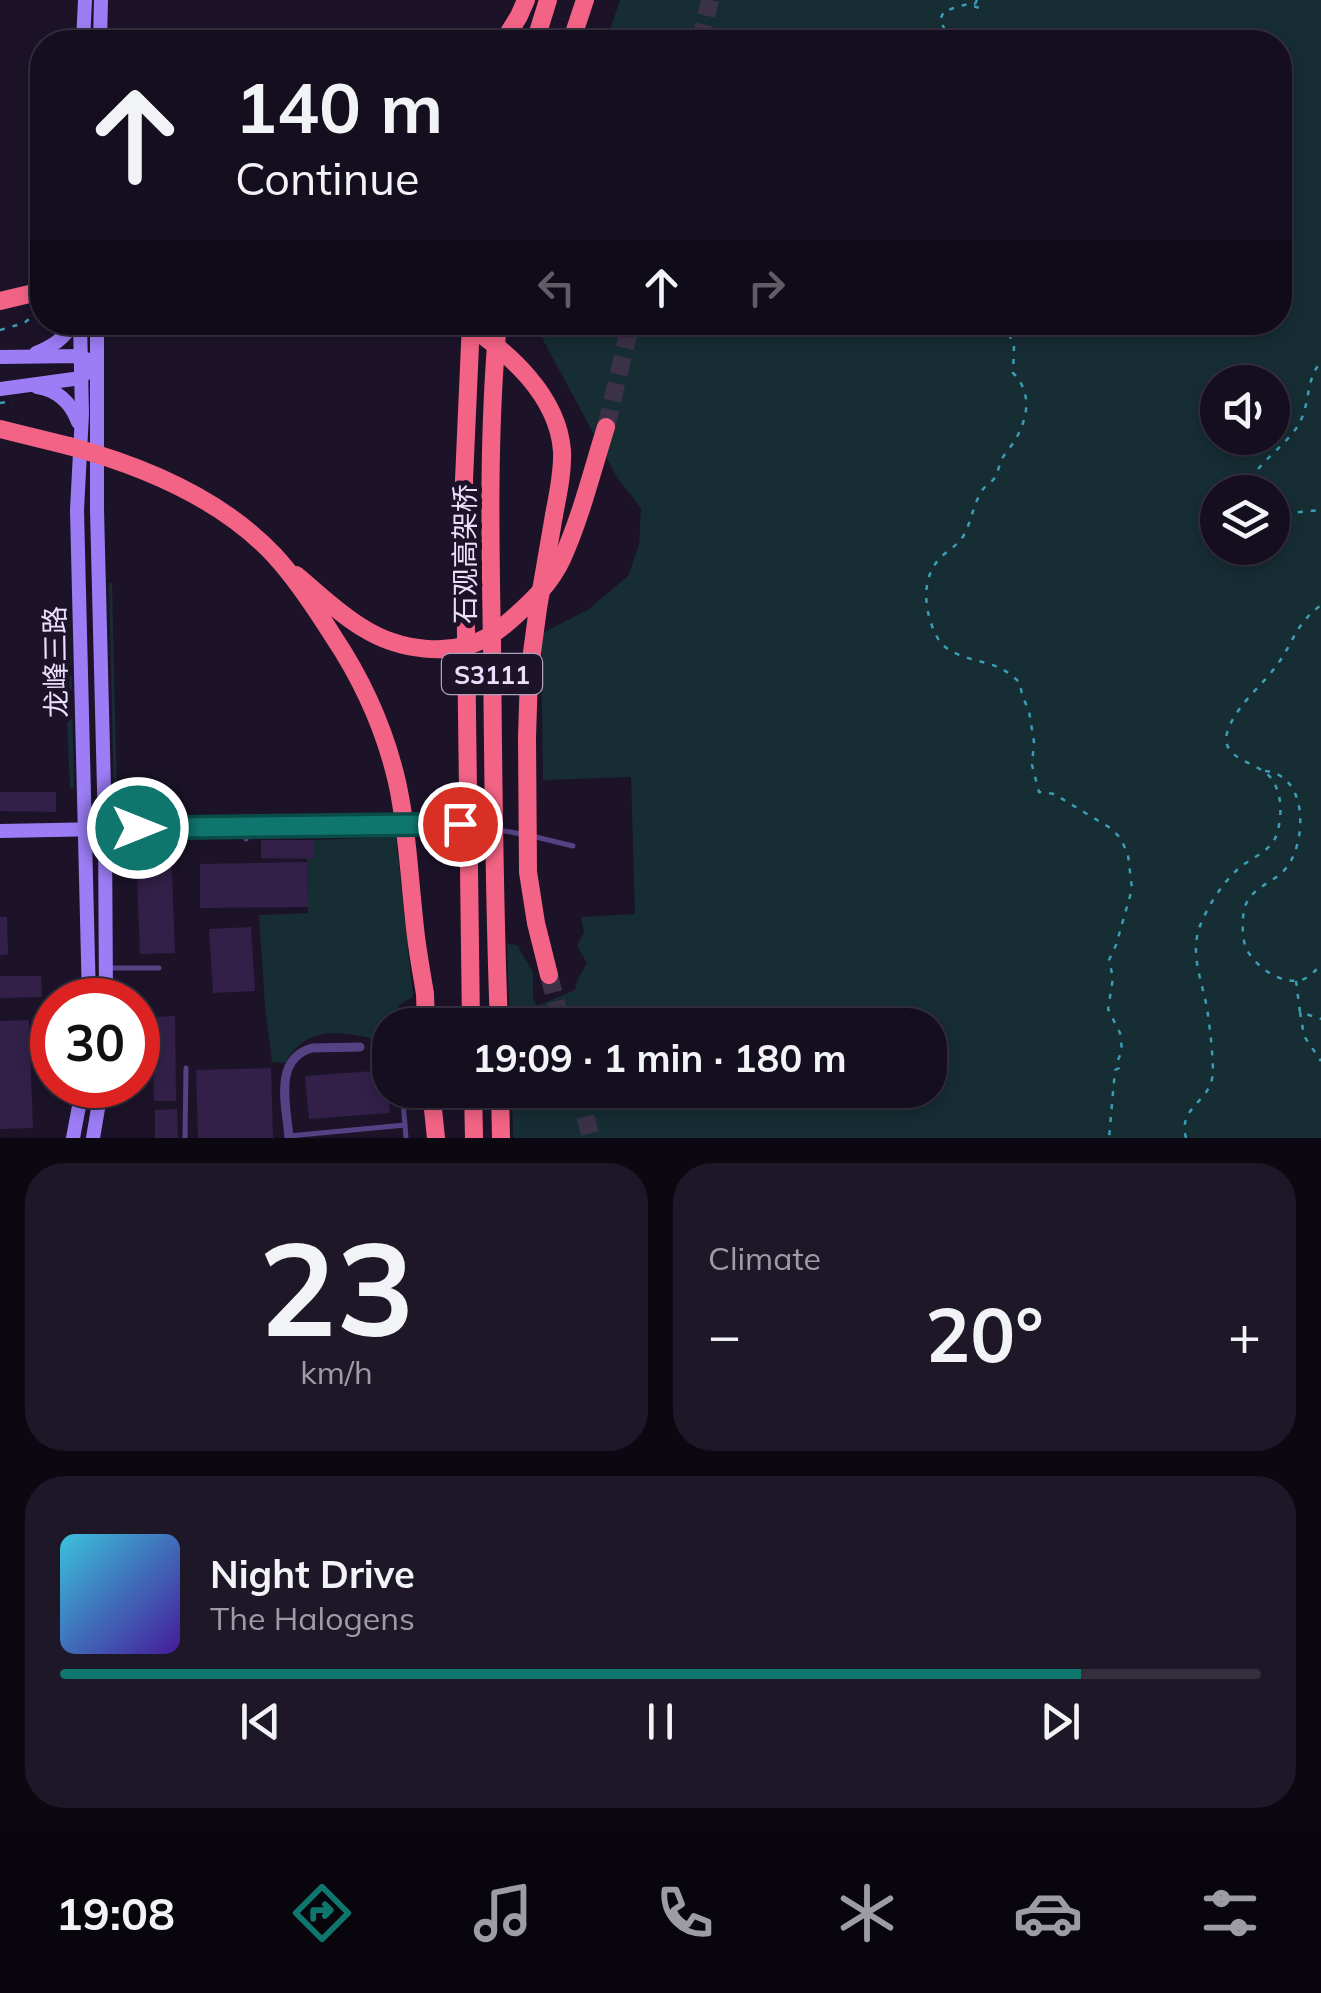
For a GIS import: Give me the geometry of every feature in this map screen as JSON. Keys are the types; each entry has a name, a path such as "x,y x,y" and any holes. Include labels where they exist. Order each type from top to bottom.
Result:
{"highway":[{"path":"510,30 526,0"},
{"path":"539,30 548,0"},
{"path":"575,30 585,0"},
{"path":"0,301 30,293"},
{"name":"石观高架桥","path":"468,335 464,480 471,1008"},
{"path":"483,335 515,362 539,392 556,422 562,451 533,642 527,737 528,872 550,975"},
{"name":"石观高架桥","path":"497,335 492,399 491,576 498,1008"},
{"path":"0,432 75,438 194,496 234,521 366,630 417,648 442,649 487,638 530,604 547,584 561,562 606,427"},
{"path":"277,558 347,657 383,733 405,825 425,1008"},
{"path":"433,1108 436,1138"},
{"path":"473,1108 474,1138"},
{"path":"500,1108 501,1138"}],"main road":[{"path":"83,30 84,0"},
{"path":"100,30 101,0"},
{"path":"31,356 54,346 66,335"},
{"name":"龙峰三路","path":"78,335 80,378 75,438 88,978"},
{"name":"龙峰三路","path":"96,335 106,978"},
{"path":"0,358 80,356 97,365 80,378 31,386"},
{"path":"0,389 31,386 49,389 63,398 73,410 75,438"},
{"path":"0,831 105,828"},
{"path":"73,1138 79,1108"},
{"path":"93,1138 98,1108"}],"street":[{"path":"105,828 246,833 383,826"},
{"path":"289,1137 284,1077 299,1054 312,1048 360,1047"}],"lane":[{"path":"383,826 477,825 573,846"},
{"path":"106,968 160,968"},
{"path":"186,1068 186,1138"},
{"path":"404,1108 406,1138"},
{"path":"289,1137 405,1125"}],"path":[{"path":"945,30 940,20 944,11 968,4 978,8 976,0"},
{"path":"0,330 30,318"},
{"path":"1009,335 1014,346 1013,373 1026,392 1027,410 996,476 982,489 964,534 931,571 926,586 928,608 936,636 944,646 1004,670 1020,683 1029,711 1034,742 1032,765 1039,792 1054,794 1112,829 1122,839 1128,854 1132,888 1109,960 1113,978 1108,1009 1120,1033 1122,1050 1119,1068 1115,1070 1109,1138"},
{"path":"1253,475 1300,423 1312,377 1321,362"},
{"path":"0,404 16,401"},
{"path":"1290,513 1321,510"},
{"path":"1321,604 1297,627 1278,664 1243,705 1226,736 1240,759 1288,781 1300,808 1296,853 1285,870 1251,895 1244,909 1244,945 1253,959 1281,979 1296,981 1312,974 1321,964"},
{"path":"1186,1138 1186,1117 1208,1091 1213,1070 1207,1008 1195,947 1200,924 1225,882 1265,852 1278,833 1280,806 1276,789 1264,771"},
{"path":"1296,981 1304,1036 1321,1060"},
{"path":"1300,1012 1321,1018"}],"green space":[{"path":"620,0 1321,0 1321,1138 513,1138 512,1108 947,1108 947,1008 509,1008 507,944 517,945 533,972 537,1006 575,990 587,963 577,946 584,932 581,917 635,914 631,777 543,780 541,634 589,609 628,576 639,545 641,508 618,479 540,335 1292,335 1292,30 610,30"},
{"path":"112,583 117,800 114,800"},
{"path":"62,611 70,611 74,788 70,788"},
{"path":"396,837 413,997 399,1008 372,1008 372,1044 370,1038 322,1034 302,1043 285,1063 272,1062 259,915 308,913 307,859 314,840"}],"building":[{"path":"0,792 56,792 56,812 0,811"},
{"path":"261,840 314,840 314,859 261,858"},
{"path":"171,849 175,953 140,954 136,851"},
{"path":"307,862 308,907 200,908 200,864"},
{"path":"0,917 7,917 8,954 0,955"},
{"path":"251,927 255,991 213,993 209,929"},
{"path":"0,976 41,976 30,978 30,997 0,998"},
{"path":"175,1016 176,1101 160,1101 160,1017"},
{"path":"29,1020 33,1128 0,1129 0,1021"},
{"path":"271,1068 273,1138 198,1138 196,1070"},
{"path":"372,1071 372,1108 390,1108 390,1113 309,1119 305,1076"},
{"path":"177,1109 178,1138 155,1138 155,1110"}],"tunnel":[{"path":"703,30 710,0"},
{"path":"606,427 628,335"},
{"path":"549,975 558,1008"},
{"path":"584,1108 591,1138"}],"route":[{"path":"138,828 460,824"}]}
